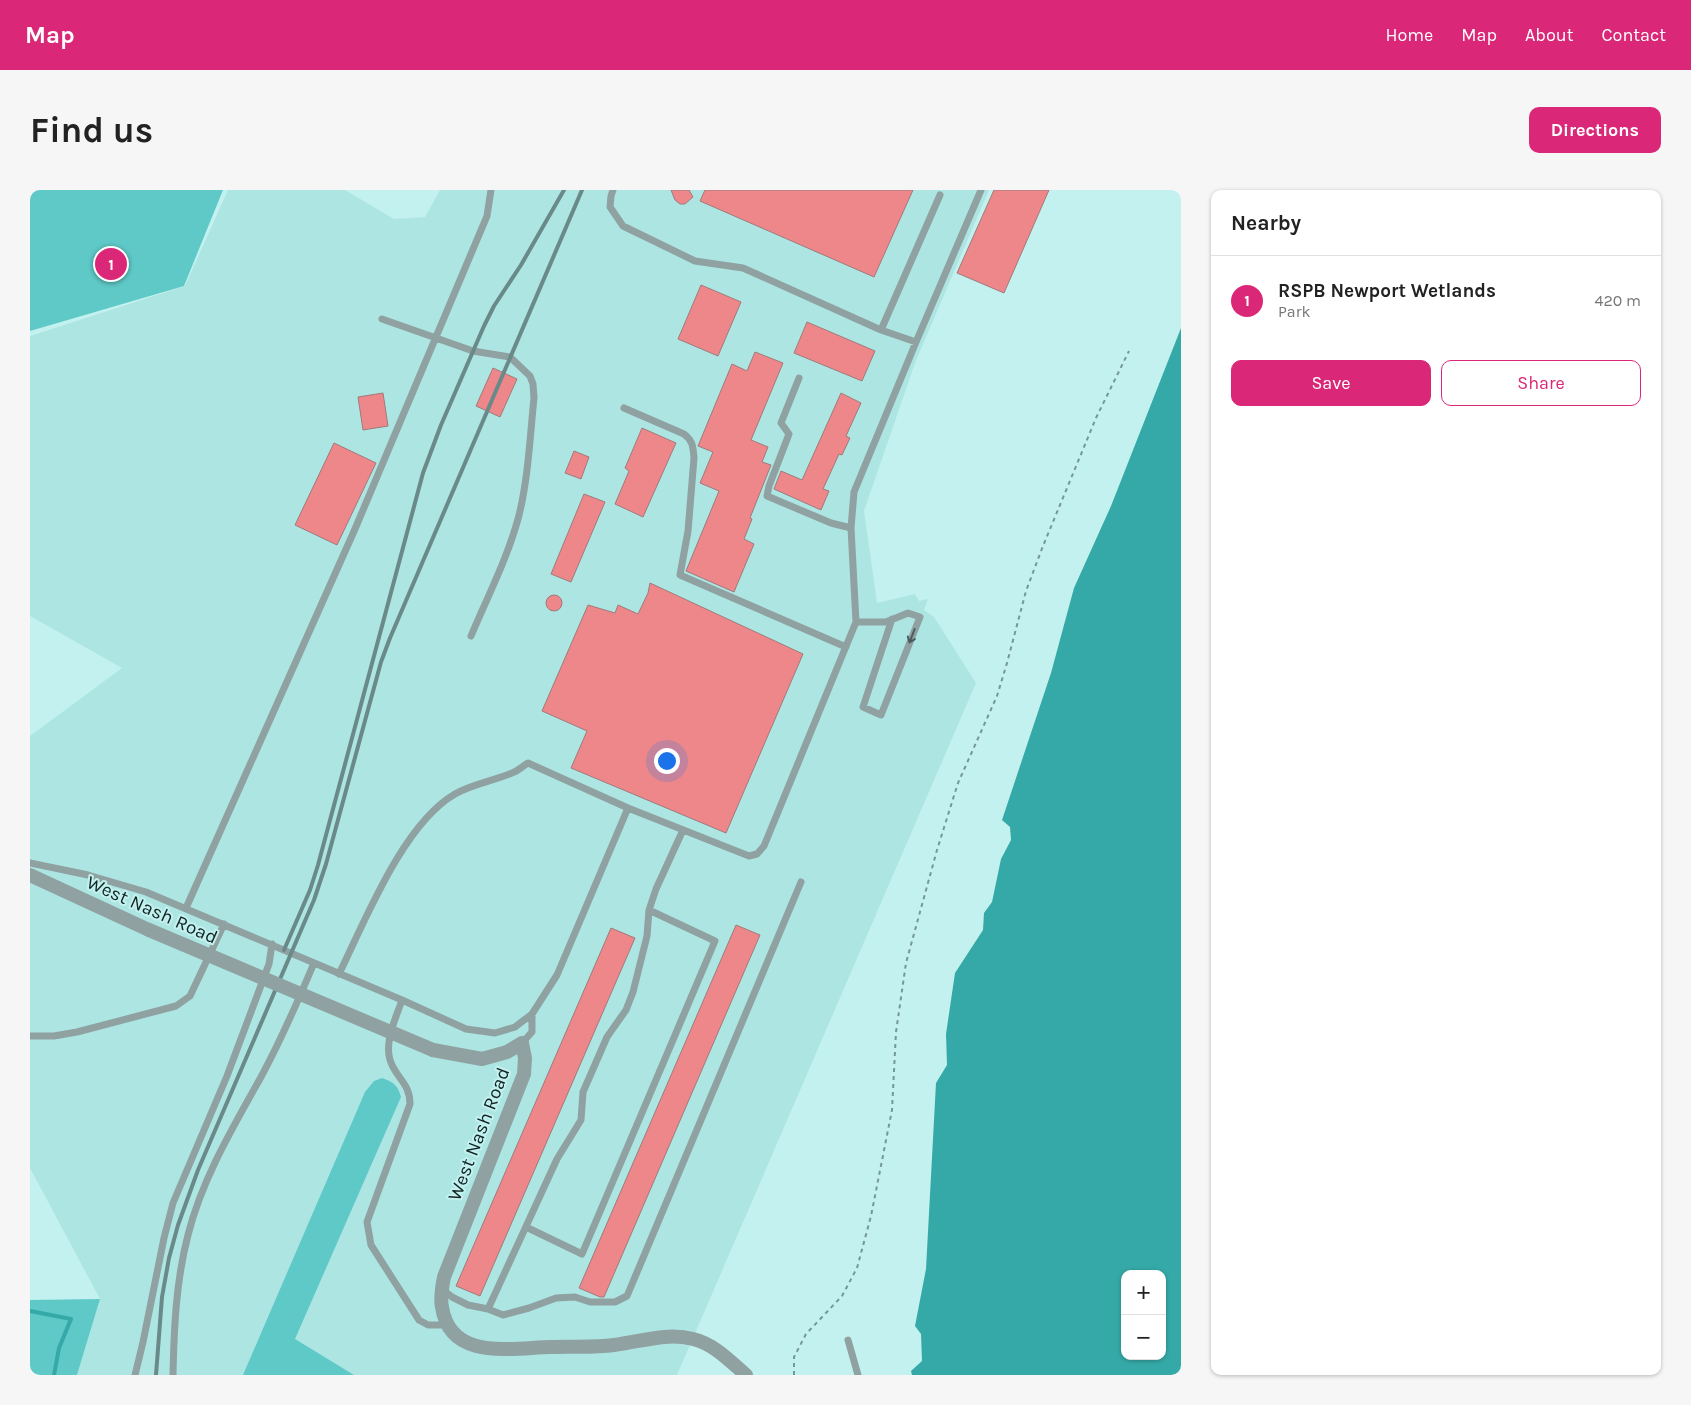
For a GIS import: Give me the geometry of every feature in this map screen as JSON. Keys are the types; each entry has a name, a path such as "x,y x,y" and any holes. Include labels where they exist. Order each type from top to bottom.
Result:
{"street":[{"name":"West Nash Road","path":"30,875 149,930 433,1050 482,1059 507,1052 522,1044 525,1058 524,1074 444,1277 441,1307 446,1325"},
{"path":"446,1325 452,1333 471,1345 496,1350 551,1346 613,1346 665,1336 693,1339 714,1348 746,1375"}],"lane":[{"path":"186,908 355,530 487,216 491,190"},
{"path":"613,190 610,207 623,226 695,261 743,268 881,330 916,342"},
{"path":"339,974 382,887 411,836 427,816 438,805 455,793 476,784 513,773 528,763 628,808 749,856 757,854 764,846 856,622 851,528 854,492 981,190"},
{"path":"881,330 940,195"},
{"path":"382,319 434,339 473,351 510,357 525,369 533,384 534,398 518,519 505,556 471,636"},
{"path":"800,378 781,423 789,434 767,496 831,523 851,528"},
{"path":"624,408 684,434 690,438 693,446 694,458 688,531 680,575 846,647"},
{"path":"856,622 886,622 892,619 908,613 920,618 881,715 863,707 892,619"},
{"path":"30,863 65,869 146,892 272,944 466,1029 495,1033 514,1027 532,1014 557,975 628,808"},
{"path":"488,1309 557,1159 580,1120 584,1092 606,1037 626,1010 633,992 647,936 649,910 656,889 683,830"},
{"path":"442,1289 452,1297 468,1304 503,1315 556,1298 575,1297 590,1302 615,1302 627,1296 801,882"},
{"path":"526,1227 582,1254 716,941 649,910"},
{"path":"30,1036 54,1036 78,1032 176,1006 184,1002 190,996 224,924"},
{"path":"135,1375 144,1342 164,1238 173,1203 227,1076 269,964 272,944"},
{"path":"173,1375 178,1278 188,1234 202,1192 244,1104 262,1076 294,1011 314,963"},
{"path":"402,1000 393,1026 389,1048 392,1065 408,1087 410,1104 367,1222 367,1228 372,1245 419,1320 428,1325 446,1325"},
{"path":"522,1044 532,1032 532,1014"},
{"path":"848,1340 858,1375"}],"path":[{"path":"794,1375 794,1357 806,1334 842,1296 857,1268 871,1216 892,1110 896,1032 906,963 937,850 958,783 997,696 1008,664 1026,591 1043,546 1096,418 1129,351"}],"shaded area":[{"path":"30,190 223,190 184,286 30,331"},
{"path":"228,190 345,190 394,219 425,217 440,190 989,190 915,363 864,511 877,603 915,594 919,601 928,599 924,610 934,617 976,683 677,1375 354,1375 295,1340 277,1375 77,1375 100,1299 30,1168 30,736 122,668 30,616 30,336 185,286"},
{"path":"1181,328 1181,1375 912,1375 911,1371 922,1361 921,1334 915,1326 926,1269 936,1083 947,1065 946,1034 955,973 983,930 984,913 992,902 1001,859 1011,840 1010,827 1002,820 1051,673 1074,588 1111,506"},
{"path":"382,1078 394,1085 401,1097 295,1339 354,1375 243,1375 365,1092 374,1081"},
{"path":"100,1299 77,1375 30,1375 30,1300"}],"building":[{"path":"671,190 689,190 693,197 685,204 680,204 675,200"},
{"path":"705,190 913,190 874,277 700,201"},
{"path":"994,190 1049,190 1004,293 957,273"},
{"path":"701,285 741,302 718,356 678,339"},
{"path":"807,322 875,351 862,381 794,353"},
{"path":"755,352 783,363 751,440 768,447 762,462 771,465 750,518 752,519 744,539 754,544 734,592 686,571 719,491 700,483 713,452 698,446 732,364 747,371"},
{"path":"493,368 517,379 500,417 476,406"},
{"path":"383,393 388,426 363,430 358,397"},
{"path":"841,393 861,403 846,436 850,438 842,455 839,454 823,489 829,491 821,510 774,489 781,471 802,480"},
{"path":"642,428 676,443 643,517 615,504 629,471 625,468"},
{"path":"334,443 376,463 337,545 295,525"},
{"path":"574,451 589,457 581,479 565,473"},
{"path":"584,494 605,502 571,582 551,574"},
{"path":"650,583 803,654 726,833 571,768 587,731 542,711 588,605 615,613 618,605 638,614 648,593"},
{"path":"551,595 557,595 562,600 560,609 551,611 546,606 546,600"},
{"path":"736,925 760,935 604,1297 600,1297 579,1288"},
{"path":"611,928 635,938 480,1296 456,1286"}],"waterway":[{"path":"30,1311 71,1319 59,1348 54,1375"}],"railway":[{"path":"284,950 310,890 318,865 423,473 441,425 484,326 494,306 521,265 564,190"},
{"path":"156,1375 162,1297 169,1258 178,1225 198,1170 314,900 326,864 381,662 390,638 582,190"}],"place":[{"name":"RSPB Newport Wetlands","path":"111,264"}]}
